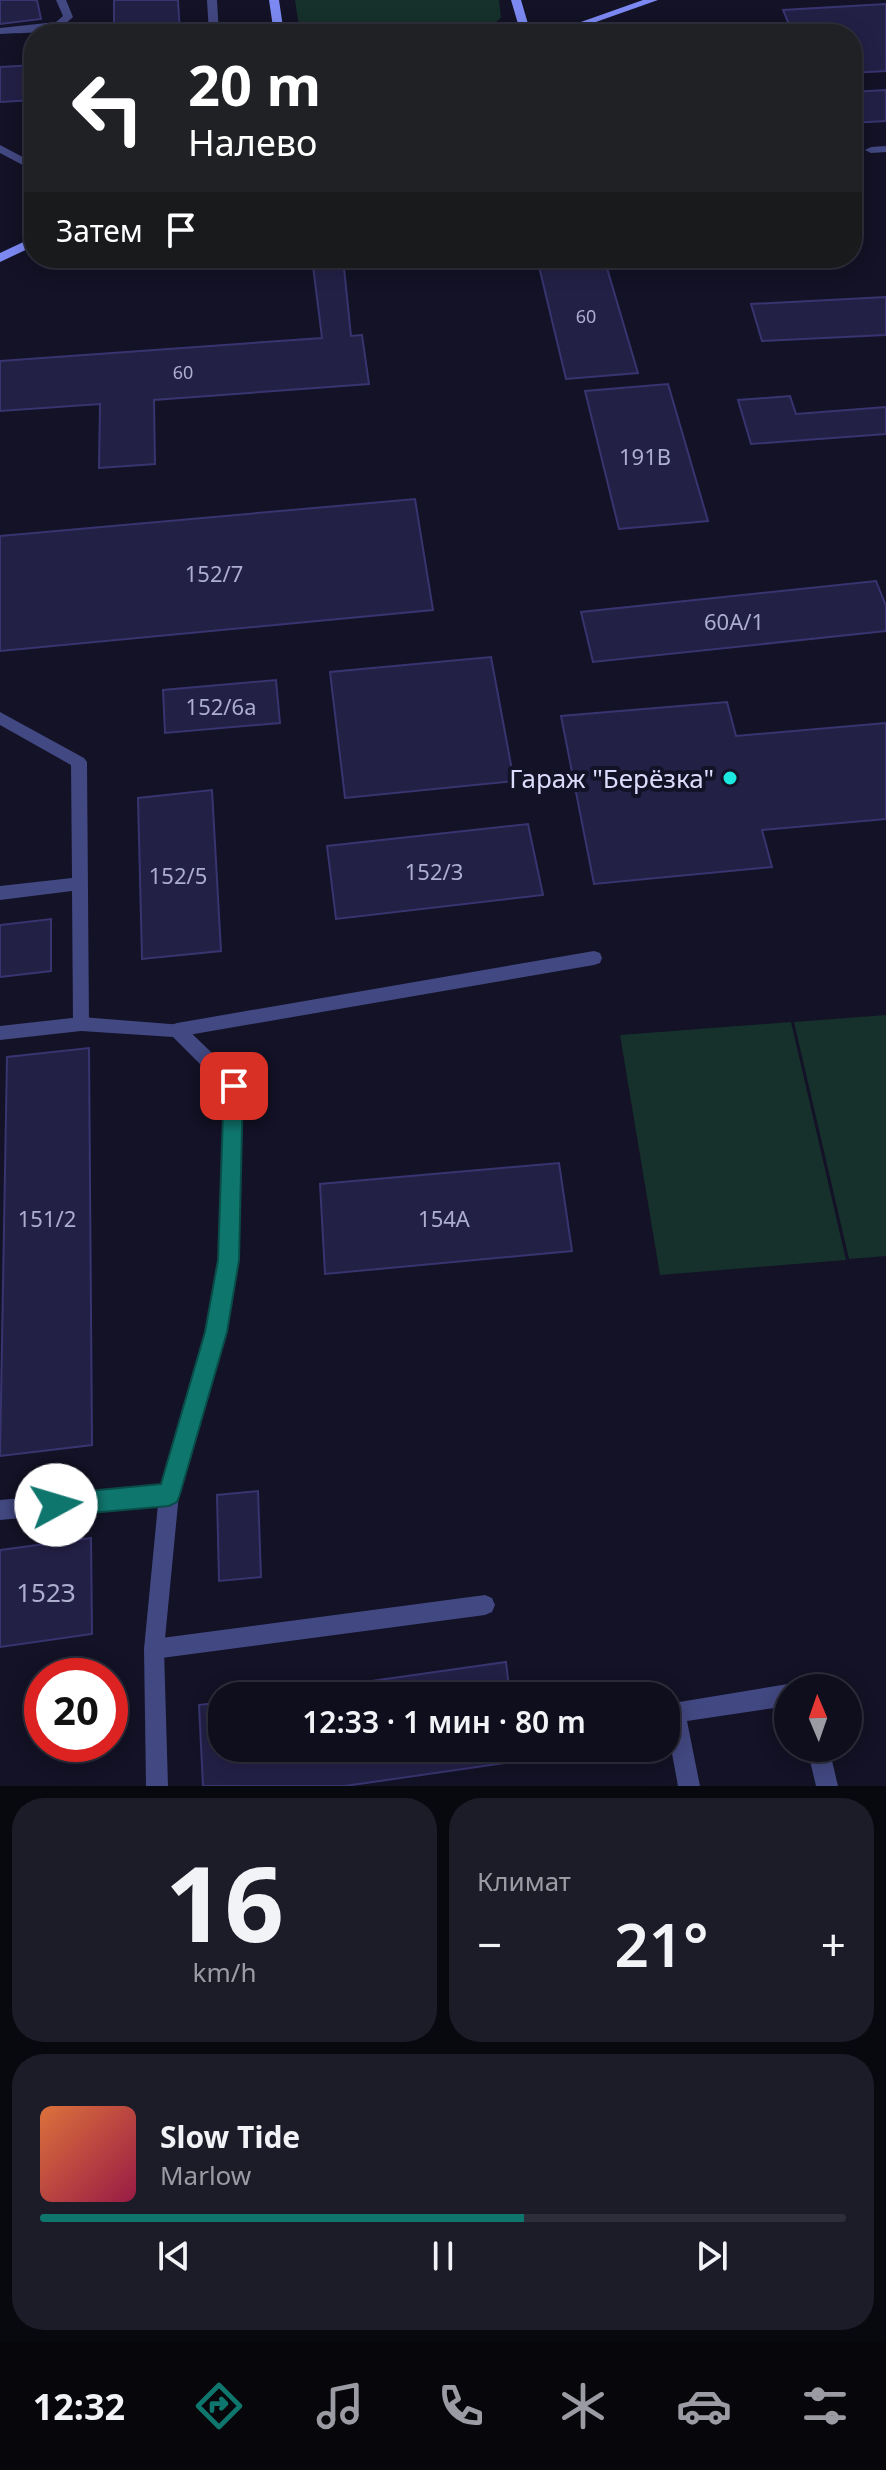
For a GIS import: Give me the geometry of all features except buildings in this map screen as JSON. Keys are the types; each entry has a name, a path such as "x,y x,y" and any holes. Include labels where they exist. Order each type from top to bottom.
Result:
{"main road":[{"path":"274,0 278,24"},
{"path":"516,0 523,24"},
{"path":"582,24 653,0"},
{"path":"0,258 24,246"}],"street":[{"path":"60,24 68,17 61,0"},
{"path":"212,0 213,24"},
{"path":"0,31 24,28"},
{"path":"0,148 24,161"},
{"path":"871,150 886,149"},
{"path":"0,718 79,762 81,1024"},
{"path":"0,893 79,884"},
{"path":"0,1033 81,1024 177,1030 594,958"},
{"path":"157,1786 154,1649 169,1494 216,1332 229,1260 234,1086 177,1030"},
{"path":"0,1510 169,1494"},
{"path":"154,1649 485,1605"},
{"path":"689,1786 675,1712 774,1697"},
{"path":"821,1762 827,1786"}],"green space":[{"path":"295,0 499,0 501,18 494,24 299,24"},
{"path":"886,1015 886,1256 849,1259 794,1022"},
{"path":"791,1022 846,1260 660,1275 620,1035"}],"place":[{"name":"Гараж \"Берёзка\"","path":"730,778"}],"route":[{"path":"56,1505 169,1494 216,1332 229,1260 234,1086"}]}
